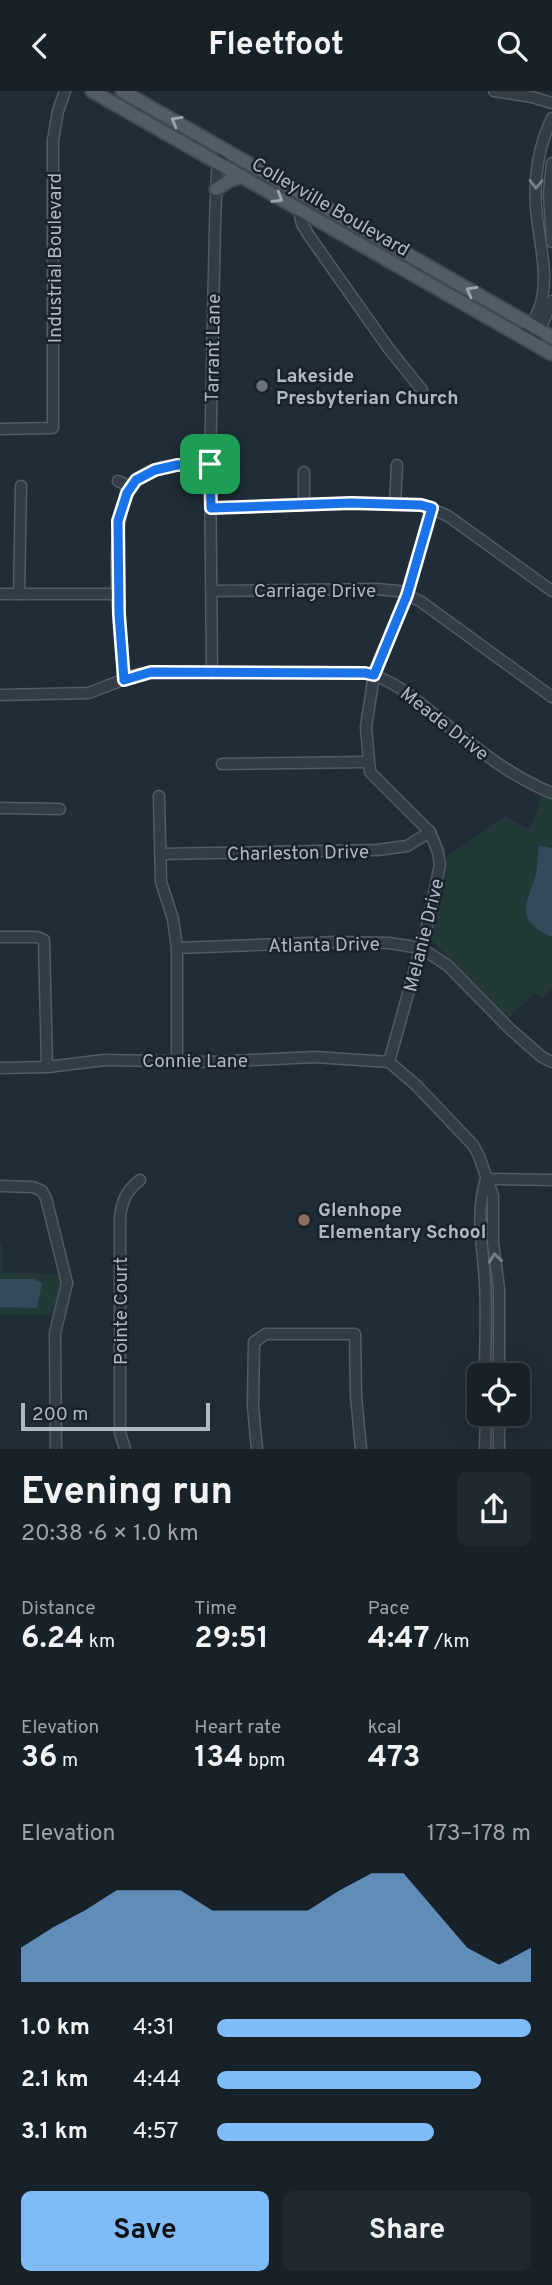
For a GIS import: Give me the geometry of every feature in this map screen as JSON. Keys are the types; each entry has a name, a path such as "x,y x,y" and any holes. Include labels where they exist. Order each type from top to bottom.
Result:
{"main road":[{"name":"Colleyville Boulevard","path":"92,91 552,354"},
{"name":"Colleyville Boulevard","path":"122,91 541,331"},
{"path":"216,190 242,176"}],"street":[{"name":"Industrial Boulevard","path":"0,429 53,428 54,140 58,111 65,91"},
{"path":"494,91 552,103"},
{"path":"548,241 536,209 536,173 542,144 552,118"},
{"name":"Tarrant Lane","path":"212,673 210,464 216,171 225,150"},
{"path":"541,331 538,309 548,241 552,163"},
{"path":"299,211 302,225 310,237 389,349 422,390"},
{"path":"528,341 541,331 552,301"},
{"path":"124,680 118,594 118,521 122,504 136,480 155,470 177,465 210,464"},
{"path":"394,504 397,465"},
{"path":"304,472 304,505"},
{"path":"118,481 131,487"},
{"path":"19,594 21,487"},
{"path":"211,508 421,505 432,508 498,550 552,591"},
{"path":"222,764 368,762 366,727 374,675 407,595 432,508"},
{"name":"Carriage Drive","path":"212,591 399,591 420,601 552,697"},
{"path":"0,594 118,594"},
{"name":"Meade Drive","path":"0,695 89,693 151,672 365,673 394,683 512,773 533,786 552,793"},
{"name":"Melanie Drive","path":"368,762 375,779 430,832 440,865 438,883 389,1062"},
{"path":"159,796 161,882 173,919 177,948 177,1061"},
{"path":"0,808 60,809"},
{"name":"Charleston Drive","path":"160,854 377,851 407,846 430,832"},
{"path":"0,937 42,938 47,1067"},
{"name":"Atlanta Drive","path":"177,948 335,942 390,943 421,948 447,965 511,1030 542,1057 552,1062"},
{"name":"Connie Lane","path":"0,1067 47,1067 105,1060 212,1062 315,1057 389,1062"},
{"path":"389,1062 416,1085 480,1156 493,1196 493,1243 499,1296 499,1363"},
{"path":"486,1179 552,1180"},
{"path":"485,1363 480,1197 486,1179"},
{"name":"Pointe Court","path":"125,1448 120,1433 120,1217 124,1197 140,1180"},
{"path":"0,1187 33,1187 42,1191 67,1283 55,1333 56,1448"},
{"path":"485,1295 499,1296"},
{"path":"257,1448 253,1407 254,1342 267,1334 355,1333 356,1395 361,1448"},
{"path":"485,1355 499,1355"},
{"path":"485,1448 486,1426"},
{"path":"499,1426 499,1448"}],"green space":[{"path":"541,793 552,796 552,988 542,999 535,993 509,1018 431,940 446,880 447,856 505,816 529,829 538,809"},
{"path":"0,1243 2,1273 60,1274 60,1288 52,1315 0,1315"}],"water":[{"path":"539,846 552,848 552,937 532,924 526,911 536,874"},
{"path":"0,1279 33,1279 42,1283 37,1308 0,1307"}],"place":[{"name":"Lakeside Presbyterian Church","path":"262,386"},
{"name":"Glenhope Elementary School","path":"304,1220"}],"route":[{"path":"210,464 211,508 351,503 421,505 432,508 407,595 374,675 151,672 124,680 119,614 118,521 122,504 136,480 155,470 177,465 210,464"}]}
